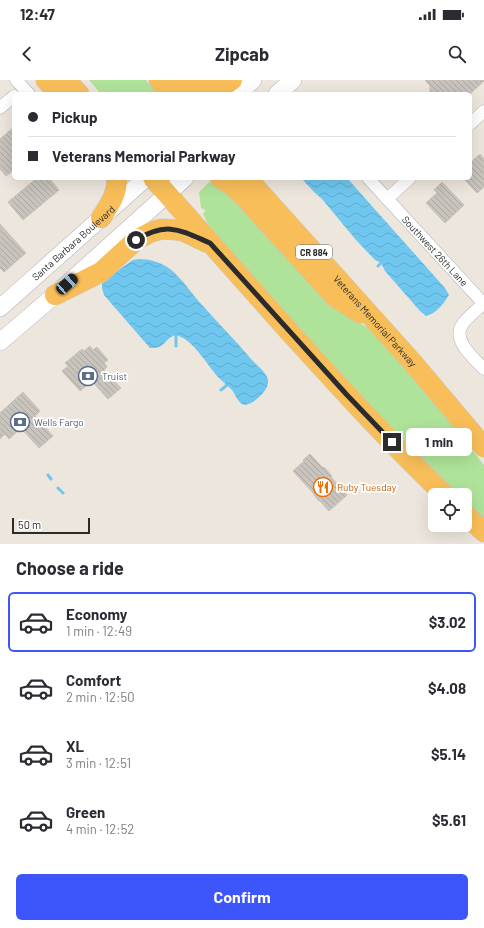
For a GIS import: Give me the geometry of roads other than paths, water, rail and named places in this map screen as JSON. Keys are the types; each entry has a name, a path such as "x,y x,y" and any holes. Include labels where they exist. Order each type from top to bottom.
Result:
{"highway":[{"path":"46,80 57,92"},
{"path":"66,80 77,92"},
{"path":"81,80 92,92"},
{"path":"158,80 169,92"},
{"path":"175,80 192,88 206,90 223,86 232,80"},
{"path":"101,218 112,201 117,180"},
{"path":"155,180 347,395 438,488"},
{"path":"225,180 244,197 335,297 380,326"},
{"name":"Veterans Memorial Parkway","path":"249,180 400,347 484,447"},
{"path":"261,180 387,319 400,347"},
{"path":"55,295 100,272 136,240 151,232 162,229 183,231 210,243"},
{"path":"436,390 464,409 484,434"},
{"path":"472,521 484,532"}],"main road":[{"path":"239,92 253,80"},
{"path":"280,92 293,80"},
{"name":"Santa Barbara Boulevard","path":"2,308 144,180"},
{"path":"0,342 55,295 183,180"}],"street":[{"path":"0,108 12,97"},
{"path":"472,122 484,111"},
{"name":"Southwest 26th Lane","path":"370,180 484,303"},
{"path":"387,199 408,180"},
{"path":"484,303 461,325 459,332 462,345 484,369"}],"water":[{"path":"303,180 349,180 445,288 449,295 439,308 430,315 426,316 420,311 385,271 381,263 375,260 356,240 322,199"},
{"path":"133,260 151,260 159,263 174,273 263,371 267,377 268,385 257,399 246,405 240,403 232,391 218,377 196,349 181,337 172,336 160,347 150,348 104,295 102,284"}],"waterway":[{"path":"378,266 381,263"},
{"path":"176,336 176,346"},
{"path":"221,390 227,385"},
{"path":"48,475 51,479"},
{"path":"58,488 63,493"}],"place":[{"name":"Truist","path":"88,376"},
{"name":"Wells Fargo","path":"20,422"},
{"name":"Ruby Tuesday","path":"323,487"}]}
